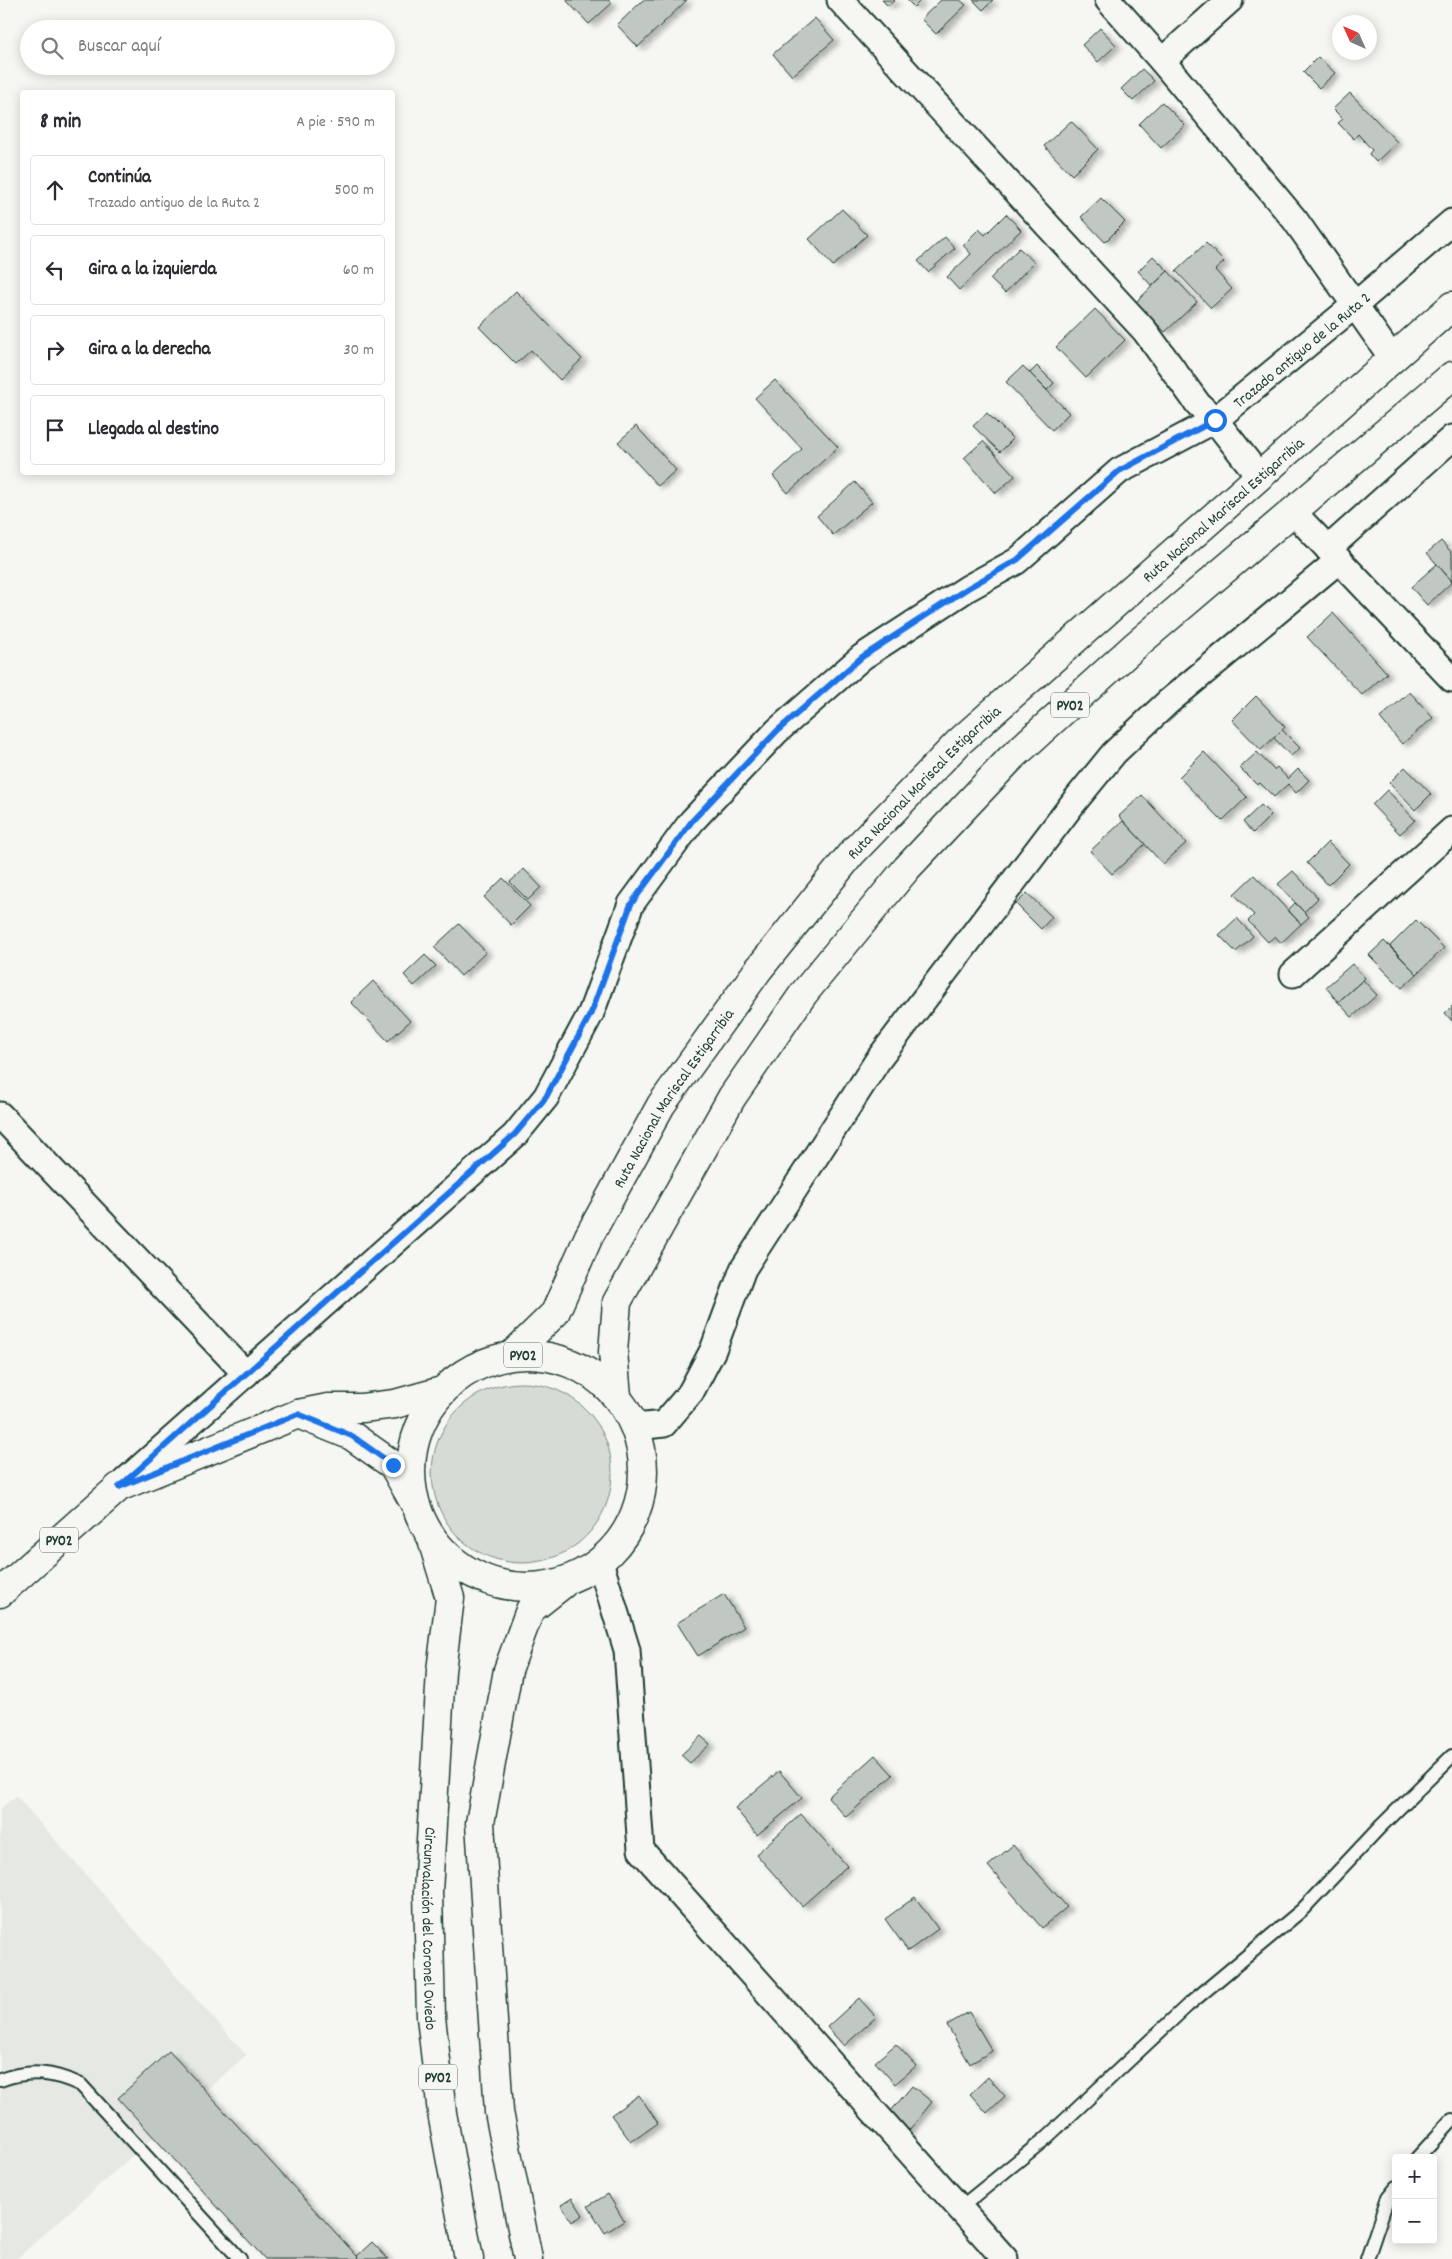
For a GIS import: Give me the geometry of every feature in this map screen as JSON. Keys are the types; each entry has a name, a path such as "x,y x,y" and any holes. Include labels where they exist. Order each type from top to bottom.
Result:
{"main road":[{"name":"Ruta Nacional Mariscal Estigarribia","path":"512,1354 555,1313 589,1236 661,1105 758,970 852,854 959,742 1452,306"},
{"name":"PY02","path":"617,1396 612,1352 618,1302 732,1097 804,993 907,868 1010,759 1136,645 1294,513 1452,376"},
{"name":"PY02","path":"415,1504 410,1464 420,1425 442,1391 474,1367 512,1354 552,1356 588,1370 617,1396 636,1427 644,1464 640,1500 625,1534 600,1562 568,1580 530,1610 508,1670 480,1823 499,2112 528,2259"},
{"name":"PY02","path":"0,1593 119,1487 298,1414 328,1408 362,1408 394,1404 442,1391"},
{"name":"PY02","path":"298,1414 352,1436 393,1465 432,1539 459,1566 493,1583 531,1588 568,1580"},
{"name":"Circunvalación del Coronel Oviedo","path":"432,1539 450,1598 441,1671 428,1892 431,2017 442,2113 469,2259"}],"street":[{"path":"840,0 1145,331 1198,404 1215,420 1259,476"},
{"path":"1108,0 1162,61 1295,220 1392,358"},
{"path":"1162,61 1230,0"},
{"name":"Trazado antiguo de la Ruta 2","path":"119,1487 515,1134 546,1097 591,1013 631,904 692,821 777,731 862,657 968,588 1017,560 1119,471 1215,420 1355,306 1452,222"},
{"path":"636,1427 664,1424 691,1392 713,1350 743,1269 873,1068 1074,802 1114,754 1168,702 1334,554 1452,438"},
{"path":"1294,513 1452,679"},
{"path":"1293,974 1452,830"},
{"path":"0,1114 246,1374"},
{"path":"600,1562 628,1650 641,1850 1006,2259"}],"lane":[{"path":"960,2208 1045,2139 1187,2006 1302,1910 1380,1827 1452,1756"},
{"path":"0,2080 32,2072 60,2076 81,2085 240,2259"},
{"path":"1421,2154 1452,2120"},
{"path":"1367,2259 1388,2197 1392,2192"}],"shaded area":[{"path":"522,1383 540,1385 556,1390 572,1398 591,1416 597,1423 608,1447 612,1473 610,1491 605,1507 597,1523 579,1542 572,1548 548,1559 522,1563 504,1561 488,1556 472,1548 453,1530 447,1523 436,1499 432,1473 434,1455 439,1439 447,1423 465,1404 472,1398 496,1387"},
{"path":"16,1796 246,2055 16,2259 0,2259 0,1809"}],"building":[{"path":"566,0 608,0 612,3 589,24"},
{"path":"643,0 687,0 638,47 617,25"},
{"path":"882,0 895,0 888,6"},
{"path":"907,0 921,0 914,7"},
{"path":"941,0 960,0 966,5 936,34 921,19"},
{"path":"973,0 993,0 983,10"},
{"path":"815,18 834,40 792,76 773,54"},
{"path":"1100,28 1116,45 1098,62 1082,45"},
{"path":"1318,57 1335,73 1319,88 1303,72"},
{"path":"1142,69 1154,81 1133,101 1121,89"},
{"path":"1350,93 1397,142 1376,162 1369,154 1372,150 1358,134 1354,139 1338,123 1343,119 1333,109"},
{"path":"1162,102 1185,125 1161,148 1139,124"},
{"path":"1071,121 1098,149 1072,175 1044,146"},
{"path":"1101,198 1125,222 1105,242 1081,217"},
{"path":"842,209 867,235 833,266 809,239"},
{"path":"1006,214 1021,230 959,290 947,277 971,254 963,245 979,229 985,235"},
{"path":"945,237 955,248 928,272 918,261"},
{"path":"1206,243 1224,262 1215,270 1232,289 1211,308 1176,271"},
{"path":"1019,248 1034,262 1005,293 990,279"},
{"path":"1153,256 1168,271 1152,286 1138,271"},
{"path":"1168,271 1197,302 1165,332 1136,302"},
{"path":"516,291 582,359 560,380 531,350 516,364 479,327"},
{"path":"1095,309 1125,340 1086,378 1056,347"},
{"path":"1023,366 1069,413 1052,430 1006,382"},
{"path":"1037,366 1054,383 1047,390 1030,373"},
{"path":"775,380 838,447 788,493 773,476 802,449 755,398"},
{"path":"987,413 1013,439 1000,452 973,426"},
{"path":"636,426 676,470 658,486 618,442"},
{"path":"983,441 1015,476 996,493 964,458"},
{"path":"855,482 872,502 833,535 817,516"},
{"path":"1441,541 1452,553 1452,581 1427,553"},
{"path":"1437,564 1452,582 1427,605 1411,587"},
{"path":"1333,613 1387,673 1362,695 1307,637"},
{"path":"1410,692 1433,718 1402,744 1380,718"},
{"path":"1256,696 1285,727 1261,750 1232,720"},
{"path":"1282,730 1300,748 1291,756 1274,738"},
{"path":"1204,752 1247,797 1222,821 1179,777"},
{"path":"1257,752 1274,770 1277,767 1288,779 1298,769 1309,780 1296,793 1288,784 1274,797 1260,783 1257,785 1240,768"},
{"path":"1405,767 1431,794 1415,810 1389,783"},
{"path":"1387,790 1415,820 1400,834 1372,805"},
{"path":"1142,795 1186,843 1163,864 1119,816"},
{"path":"1261,805 1271,815 1253,833 1243,822"},
{"path":"1123,821 1145,844 1112,874 1090,851"},
{"path":"1328,842 1349,864 1328,885 1307,863"},
{"path":"524,869 541,887 528,900 510,882"},
{"path":"1293,871 1318,898 1304,912 1278,884"},
{"path":"1254,875 1301,924 1281,943 1275,936 1268,942 1248,921 1254,915 1234,894"},
{"path":"503,878 530,906 511,925 484,897"},
{"path":"1027,893 1052,917 1041,929 1016,904"},
{"path":"1295,903 1309,917 1301,924 1288,910"},
{"path":"1237,918 1253,936 1236,952 1219,935"},
{"path":"1416,920 1444,948 1417,974 1390,946"},
{"path":"459,924 486,952 461,976 434,947"},
{"path":"1384,941 1417,974 1402,988 1369,955"},
{"path":"425,955 436,966 414,986 404,975"},
{"path":"1352,964 1365,978 1338,1002 1326,987"},
{"path":"1363,980 1377,995 1352,1017 1338,1002"},
{"path":"373,981 410,1021 388,1041 351,1002"},
{"path":"1452,1006 1452,1021 1445,1013"},
{"path":"724,1594 744,1627 698,1656 677,1623"},
{"path":"701,1736 710,1744 690,1763 681,1755"},
{"path":"875,1755 893,1775 846,1817 828,1797"},
{"path":"779,1771 802,1798 757,1835 735,1808"},
{"path":"801,1814 847,1866 802,1906 756,1854"},
{"path":"1013,1845 1067,1907 1042,1928 988,1866"},
{"path":"915,1897 938,1929 908,1951 885,1919"},
{"path":"859,1998 876,2017 844,2046 827,2027"},
{"path":"969,2012 992,2051 970,2064 947,2025"},
{"path":"896,2044 916,2066 895,2084 875,2062"},
{"path":"169,2051 360,2259 265,2259 118,2098"},
{"path":"988,2077 1005,2096 987,2113 970,2094"},
{"path":"912,2086 932,2102 905,2135 885,2118"},
{"path":"639,2095 658,2123 631,2142 611,2115"},
{"path":"608,2194 624,2221 605,2233 588,2206"},
{"path":"572,2198 583,2215 572,2222 561,2205"},
{"path":"372,2242 388,2259 360,2259 357,2256"}],"route":[{"path":"393,1465 352,1436 298,1414 119,1487 515,1134 546,1097 591,1013 631,904 692,821 777,731 862,657 968,588 1017,560 1075,512 1119,471 1215,420"}]}
